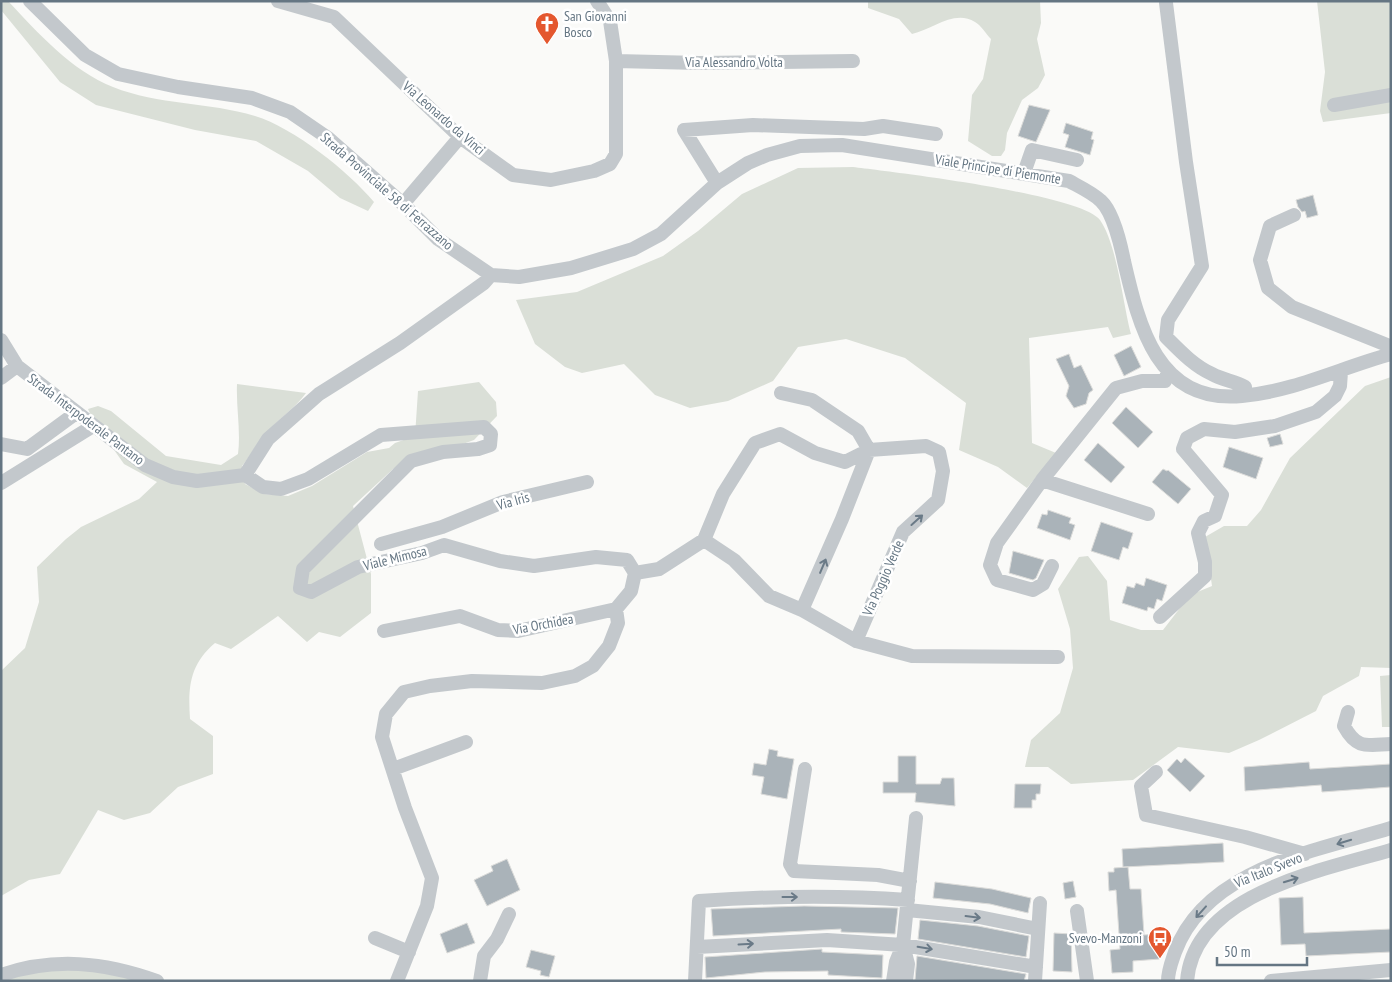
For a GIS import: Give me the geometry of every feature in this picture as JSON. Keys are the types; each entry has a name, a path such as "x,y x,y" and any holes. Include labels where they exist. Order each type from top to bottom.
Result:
{"street":[{"name":"Strada Provinciale 58 di Ferrazzano","path":"30,1 85,55 118,74 178,87 252,98 290,112 328,138 403,204 438,239 491,275"},
{"name":"Via Leonardo da Vinci","path":"278,1 334,17 460,137 513,175 551,180 594,171 610,164 616,154 616,61 610,21 597,1"},
{"path":"1166,3 1184,153 1202,266 1168,320 1166,337 1185,356 1212,375 1234,381 1245,387 1241,396"},
{"name":"Via Alessandro Volta","path":"616,61 699,64 853,61"},
{"path":"1334,105 1391,95"},
{"path":"245,475 268,439 319,394 400,342 484,283 491,275 519,277 572,268 633,249 661,234 716,183 684,130 752,125 864,129 883,126 936,134"},
{"path":"403,204 460,137"},
{"name":"Viale Principe di Piemonte","path":"716,183 748,163 766,155 800,146 820,144 861,148 1070,181 1102,202 1118,235 1135,311 1154,354 1185,387 1218,396 1241,396 1289,389 1391,354"},
{"path":"1024,173 1032,150 1077,160"},
{"path":"1294,215 1270,226 1260,260 1268,288 1292,308 1391,348"},
{"name":"Strada Interpoderale Pantano","path":"1,340 17,366 145,465 173,477 197,481 245,475"},
{"path":"1,378 17,366"},
{"path":"1052,566 1043,584 1033,590 997,580 990,565 997,543 1042,480 1116,388 1142,381 1166,381 1168,371"},
{"path":"1160,617 1205,576 1205,562 1198,533 1204,522 1215,516 1222,495 1184,449 1187,438 1204,429 1235,432 1275,426 1316,412 1335,396 1340,386 1340,372"},
{"path":"781,393 812,400 858,431 869,450 842,519 802,610"},
{"path":"1,444 27,448 76,413"},
{"path":"1,483 93,426"},
{"name":"Viale Mimosa","path":"245,475 263,487 280,490 308,479 382,435 484,427 492,434 490,445 478,449 443,452 411,461 331,538 303,569 300,588 310,592 358,567 422,553 444,545 500,561 534,566 596,557 627,560 635,573"},
{"name":"Via Poggio Verde","path":"704,540 723,494 755,443 780,434 815,453 845,462 869,450 926,446 939,452 943,471 938,500 903,532 856,641"},
{"path":"1042,480 1148,514"},
{"name":"Via Iris","path":"381,544 442,527 503,502 587,482"},
{"path":"442,527 444,545"},
{"path":"397,981 427,906 432,878 405,808 382,737 386,714 404,692 472,681 542,683 575,676 593,666 609,646 618,624 616,608 631,591 635,573 659,569 704,540 734,560 769,596 802,610 856,641 912,656 1058,657"},
{"name":"Via Orchidea","path":"384,631 460,616 498,630 518,631 616,608"},
{"path":"1348,712 1344,726 1350,738 1361,745 1391,744"},
{"path":"392,769 466,742"},
{"path":"805,769 790,864 794,871 878,875 910,881"},
{"path":"1156,772 1141,786 1146,815 1245,836 1305,854"},
{"path":"893,981 896,962 903,945 916,818"},
{"name":"Via Italo Svevo","path":"1168,981 1168,972 1181,936 1201,910 1231,884 1252,873 1305,854 1391,828"},
{"name":"Via Italo Svevo","path":"1187,981 1200,943 1223,916 1262,892 1284,882 1391,850"},
{"path":"1252,873 1262,892"},
{"path":"695,981 699,901 760,897 850,896 979,917 1038,929"},
{"path":"697,947 827,940 903,945 1035,974 1040,903"},
{"path":"1077,911 1087,981"},
{"path":"480,981 484,956 497,939 508,914"},
{"path":"375,938 409,952"},
{"path":"903,945 908,964 906,981"},
{"path":"1,975 38,965 78,963 118,969 157,981"},
{"path":"1271,981 1391,970"}],"shaded area":[{"path":"1,1 8,1 56,50 98,80 130,93 238,111 270,122 303,140 335,164 374,202 368,211 340,198 308,171 256,141 195,130 96,105 60,82 1,10"},
{"path":"868,1 1040,1 1041,23 1037,39 1045,75 1038,88 1022,100 1007,133 1005,150 1001,156 992,156 968,141 972,95 983,79 991,39 981,27 975,22 959,18 951,19 912,34 899,19 868,8"},
{"path":"1317,1 1391,1 1391,113 1323,122 1320,111 1325,72"},
{"path":"853,167 984,186 1059,201 1086,210 1100,220 1106,231 1115,259 1131,334 1113,338 1108,327 1029,338 1032,443 1056,453 1027,488 998,467 959,450 966,403 905,358 846,339 798,347 773,381 728,401 690,408 655,395 624,364 582,373 565,367 535,344 516,300 577,292 663,256 698,231 742,194 798,168"},
{"path":"1391,377 1391,668 1361,667 1359,676 1323,696 1316,711 1259,740 1229,753 1178,747 1133,780 1071,784 1048,767 1025,767 1031,740 1060,713 1073,668 1070,629 1058,589 1079,557 1088,556 1107,581 1110,620 1141,630 1163,630 1190,595 1212,586 1205,537 1224,526 1247,526 1261,510 1290,458 1365,386"},
{"path":"479,382 496,402 497,416 474,440 393,469 353,506 371,574 371,613 340,637 319,632 307,642 278,616 231,649 215,643 206,651 195,669 189,697 190,719 213,736 213,774 178,787 150,813 124,820 98,810 60,874 29,880 1,896 1,671 25,648 39,602 37,567 81,527 139,499 157,482 124,464 93,420 88,409 98,406 111,411 166,456 221,465 238,454 237,384 306,393 264,435 242,466 245,484 264,494 288,496 312,486 367,452 389,448 395,443 415,436 418,391"},
{"path":"1391,675 1391,727 1382,727 1380,676"},
{"path":"39,969 92,969 142,981 2,981"}],"building":[{"path":"1029,105 1050,110 1036,142 1018,136"},
{"path":"1066,123 1093,132 1091,139 1094,140 1090,155 1065,147 1069,135 1063,133"},
{"path":"1313,195 1318,215 1307,218 1305,211 1302,212 1298,207 1296,200"},
{"path":"1131,346 1141,367 1124,376 1114,355"},
{"path":"1069,354 1074,368 1081,365 1093,390 1089,393 1086,404 1074,408 1066,396 1069,386 1056,359"},
{"path":"1126,407 1153,432 1138,448 1112,423"},
{"path":"1280,434 1283,444 1270,447 1267,438"},
{"path":"1098,443 1125,467 1111,483 1084,460"},
{"path":"1229,447 1263,458 1256,479 1223,467"},
{"path":"1163,469 1168,470 1191,489 1178,504 1152,482"},
{"path":"1048,510 1071,518 1069,523 1075,525 1070,540 1037,528 1042,514 1047,515"},
{"path":"1101,522 1133,533 1128,549 1123,547 1119,560 1091,551"},
{"path":"1013,551 1044,560 1036,578 1033,580 1009,573"},
{"path":"1146,578 1167,585 1162,601 1157,599 1154,609 1148,607 1147,611 1122,603 1127,586 1134,588 1136,583 1144,586"},
{"path":"769,749 778,751 777,756 794,759 787,799 761,794 764,777 752,775 754,763 766,765"},
{"path":"898,756 916,756 916,784 940,784 942,778 954,778 955,806 915,802 916,793 883,793 883,782 898,782"},
{"path":"1185,758 1205,776 1190,792 1167,770 1177,759 1181,763"},
{"path":"1309,762 1310,769 1391,764 1391,787 1322,792 1321,785 1245,791 1244,767"},
{"path":"1015,784 1041,784 1040,794 1036,794 1036,800 1032,800 1032,808 1014,808"},
{"path":"1223,843 1224,862 1123,867 1122,849"},
{"path":"507,859 520,890 487,906 474,880 493,871 491,866"},
{"path":"1128,867 1130,889 1141,889 1144,935 1158,934 1160,959 1133,961 1133,972 1112,973 1110,950 1120,949 1116,890 1109,891 1108,872 1114,872 1114,868"},
{"path":"1073,881 1076,897 1065,899 1063,883"},
{"path":"935,882 992,889 1031,898 1028,913 990,904 933,898"},
{"path":"1303,897 1304,933 1391,929 1391,952 1306,956 1305,944 1281,945 1279,898"},
{"path":"804,906 898,908 895,934 841,932 841,929 713,936 711,909"},
{"path":"920,920 978,926 1029,936 1026,957 918,939"},
{"path":"467,923 475,943 447,953 440,934"},
{"path":"1054,933 1071,934 1072,972 1053,971"},
{"path":"822,949 822,952 883,955 882,978 828,975 828,971 765,972 706,978 705,957"},
{"path":"531,950 555,956 549,977 540,975 541,971 526,967"},
{"path":"917,956 1026,974 1024,981 915,980"}],"place":[{"name":"San Giovanni Bosco","path":"547,45"},
{"name":"Svevo-Manzoni","path":"1160,959"}]}
